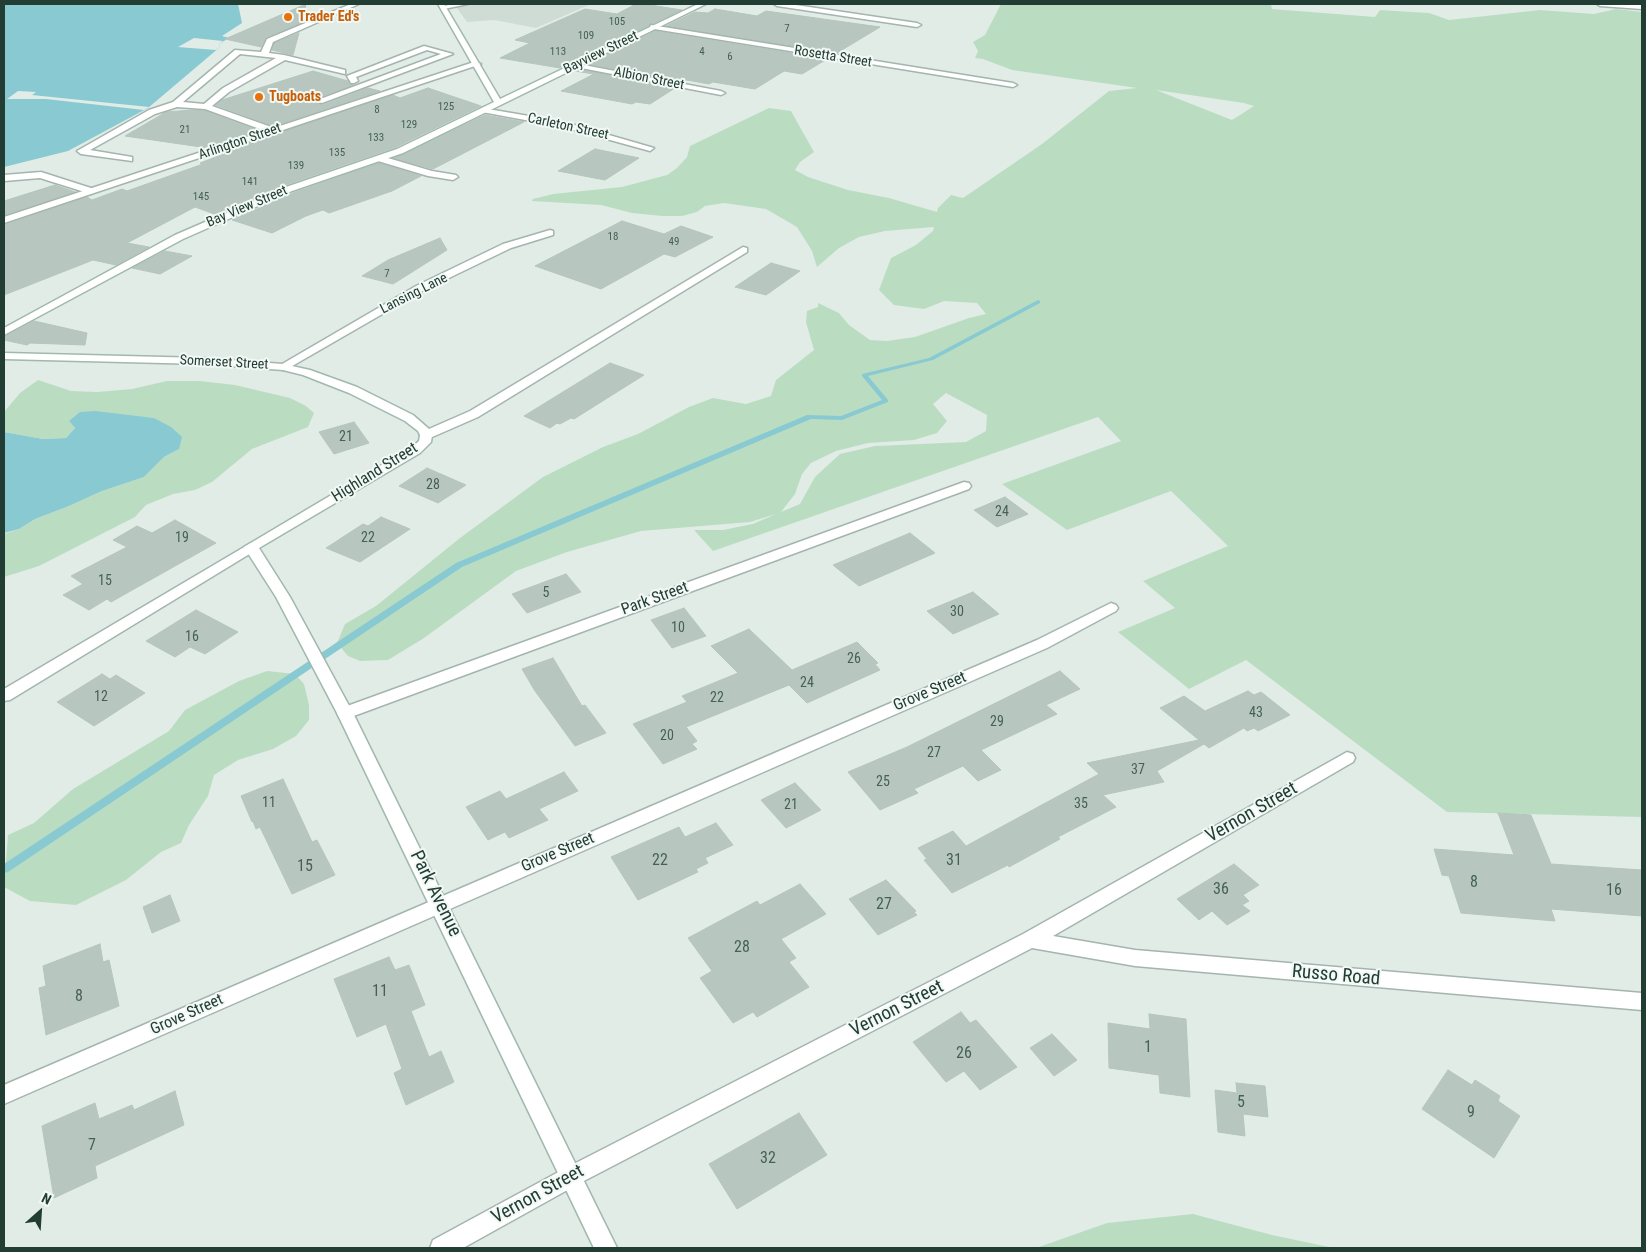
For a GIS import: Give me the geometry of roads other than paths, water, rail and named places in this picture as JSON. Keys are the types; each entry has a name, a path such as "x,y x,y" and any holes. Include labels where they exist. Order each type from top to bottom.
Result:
{"street":[{"path":"264,55 270,41 356,4"},
{"path":"465,4 443,6 499,104"},
{"name":"Bayview Street","path":"499,104 703,4"},
{"path":"777,4 917,25"},
{"path":"1600,4 1642,7"},
{"name":"Rosetta Street","path":"654,27 1013,85"},
{"path":"319,101 449,54 427,48 351,76 354,81"},
{"path":"129,159 81,151 152,112 176,104 238,52 284,57 342,72"},
{"path":"206,106 226,90 284,57"},
{"name":"Arlington Street","path":"4,220 209,153 271,130 477,64"},
{"name":"Albion Street","path":"576,66 721,93"},
{"path":"331,112 322,109 322,103 311,95 354,81 393,92"},
{"path":"176,104 206,106 271,130"},
{"name":"Bay View Street","path":"4,332 179,237 251,204 381,159 499,104"},
{"name":"Carleton Street","path":"485,110 564,125 650,148"},
{"path":"381,159 431,174 453,177"},
{"path":"4,178 41,175 91,191"},
{"name":"Lansing Lane","path":"283,367 420,288 507,246 550,233"},
{"name":"Highland Street","path":"4,696 403,458 425,442 426,435 474,414 744,250"},
{"name":"Somerset Street","path":"4,356 203,361 283,367 306,372 352,390 409,418 423,429 426,435"},
{"name":"Park Street","path":"345,713 964,486"},
{"name":"Park Avenue","path":"251,547 283,597 345,713 440,904 606,1248"},
{"name":"Grove Street","path":"4,1095 1042,644 1111,608"},
{"name":"Vernon Street","path":"441,1248 572,1176 1030,940 1347,758"},
{"name":"Russo Road","path":"1030,940 1135,958 1642,1002"}],"water":[{"path":"4,4 238,4 242,23 222,36 229,38 219,44 220,47 148,108 68,151 4,167"},
{"path":"95,411 154,418 171,427 182,437 179,449 164,457 144,477 102,491 35,519 19,529 4,533 4,432 43,439 66,438 75,428 69,421 80,412"}],"waterway":[{"path":"4,869 459,565 810,417 842,418 886,401 864,375 931,359 1038,302"}],"place":[{"name":"Trader Ed's","path":"288,17"},
{"name":"Tugboats","path":"259,97"}]}
